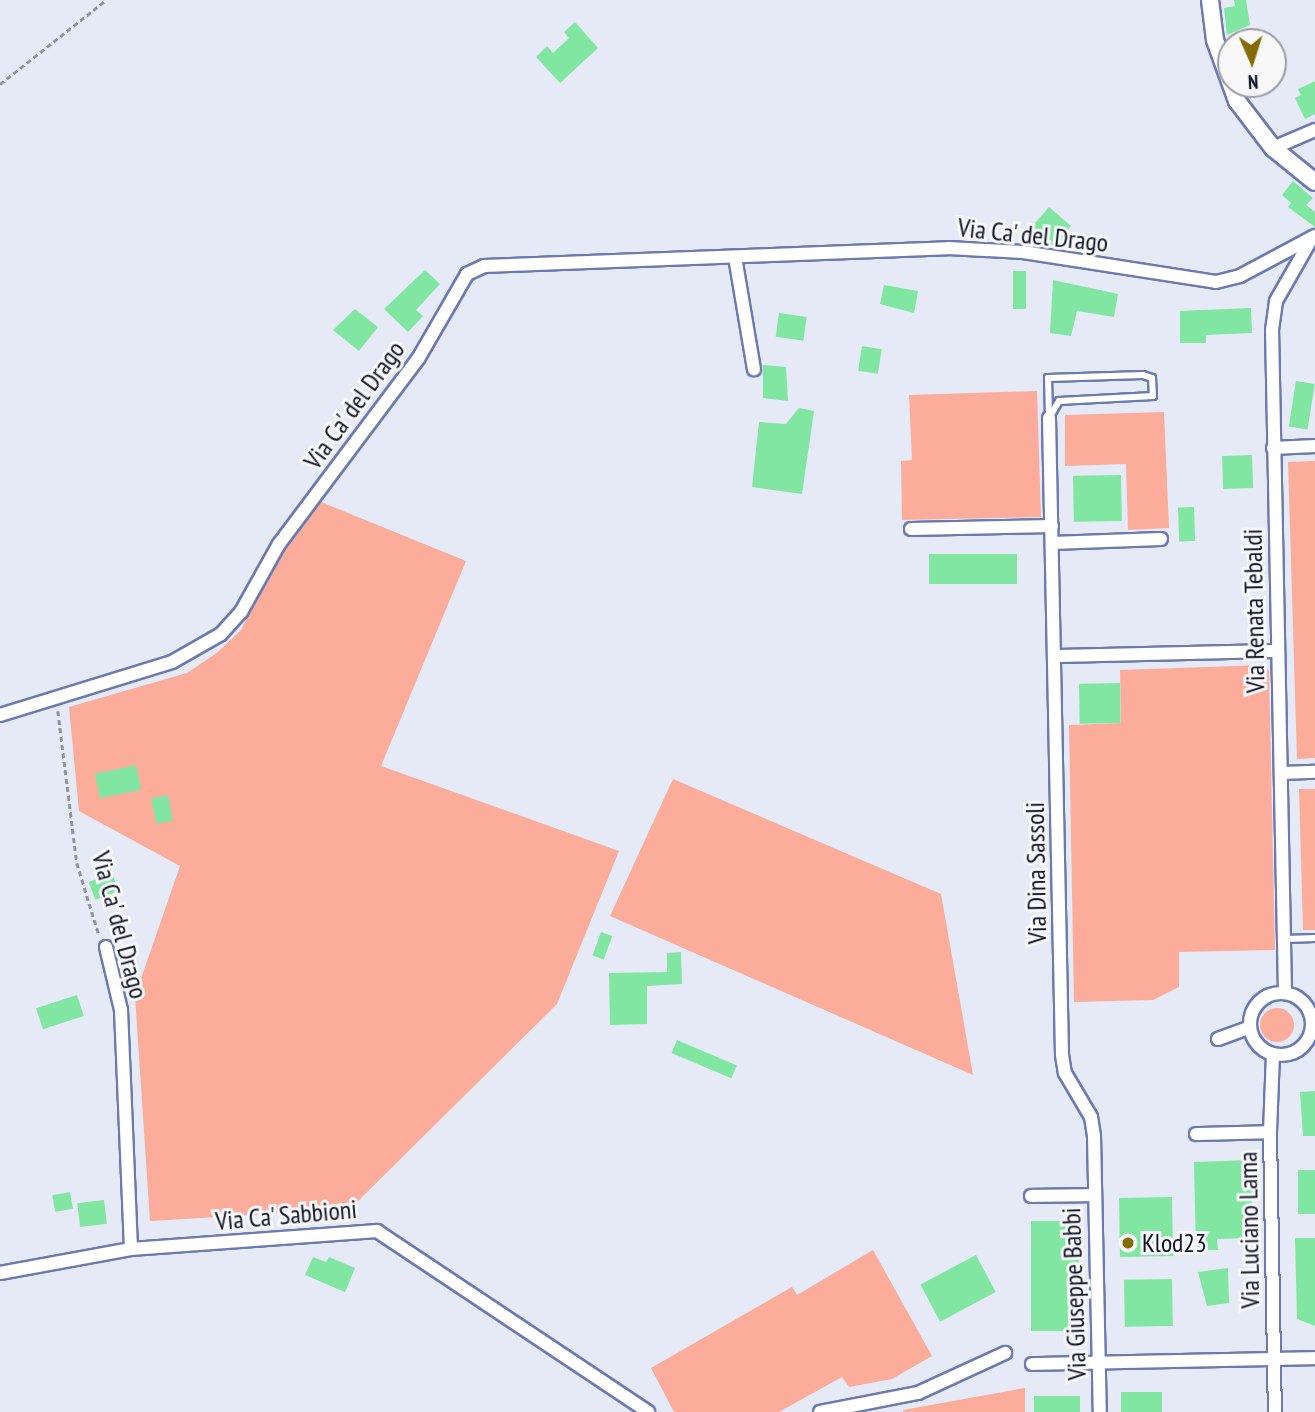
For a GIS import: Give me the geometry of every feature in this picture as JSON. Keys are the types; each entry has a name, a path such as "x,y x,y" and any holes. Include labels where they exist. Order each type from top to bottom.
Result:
{"street":[{"path":"1210,0 1229,83 1273,148 1315,182"},
{"path":"1273,148 1315,130"},
{"name":"Via Ca' del Drago","path":"0,715 172,662 221,634 241,612 279,544 418,359 467,274 484,266 948,248 1010,251 1216,282 1240,276 1314,237"},
{"name":"Via Renata Tebaldi","path":"1285,993 1286,939 1273,447 1276,301 1314,237"},
{"path":"734,257 754,369"},
{"name":"Via Dina Sassoli","path":"1049,418 1062,1055 1065,1073 1091,1117 1096,1195"},
{"path":"1273,447 1315,446"},
{"path":"911,529 1052,526"},
{"path":"1052,543 1161,539"},
{"path":"1054,656 1278,651"},
{"path":"1282,773 1315,772"},
{"name":"Via Ca' del Drago","path":"106,947 121,1010 131,1250"},
{"path":"1285,993 1298,998 1313,1019 1306,1043 1297,1051 1273,1054 1257,1045 1249,1028 1255,1006 1285,993"},
{"path":"1218,1039 1249,1028"},
{"path":"1269,1132 1273,1054"},
{"name":"Via Luciano Lama","path":"1196,1134 1269,1132 1275,1412"},
{"name":"Via Giuseppe Babbi","path":"1031,1196 1096,1195 1100,1412"},
{"name":"Via Ca' Sabbioni","path":"0,1273 131,1250 377,1231 649,1412"},
{"path":"820,1412 918,1393 1005,1353"},
{"path":"1032,1364 1315,1358"}],"lane":[{"name":"Via Dina Sassoli","path":"1143,375 1155,385 1153,396 1144,398 1059,401 1049,418 1048,378 1143,375"},
{"path":"1286,939 1315,938"}],"path":[{"path":"0,84 106,0"},
{"name":"Via Ca' del Drago","path":"57,698 77,863 106,947"}],"shaded area":[{"path":"1037,391 1041,517 902,520 901,461 912,460 909,395"},
{"path":"1164,412 1169,528 1128,530 1126,464 1065,466 1065,415"},
{"path":"1315,461 1315,758 1297,759 1288,462"},
{"path":"321,502 466,561 381,766 619,851 557,1004 350,1209 150,1221 135,996 180,866 79,811 69,707 187,673 218,652 241,630 282,550"},
{"path":"1264,665 1269,671 1275,950 1179,952 1179,987 1153,1000 1074,1002 1069,725 1121,723 1120,670"},
{"path":"673,779 941,894 973,1075 610,916"},
{"path":"1299,789 1315,789 1315,930 1303,930"},
{"path":"1277,1008 1289,1013 1294,1025 1289,1037 1277,1042 1265,1037 1260,1025 1265,1013"},
{"path":"873,1250 932,1356 892,1379 849,1387 842,1377 779,1412 674,1412 651,1368 792,1287 797,1295"},
{"path":"1025,1388 1025,1412 903,1412 903,1410"}],"building":[{"path":"1234,0 1246,0 1250,25 1243,28 1226,28 1224,8 1235,6"},
{"path":"575,22 598,48 560,83 536,57 547,46 553,53 569,38 564,32"},
{"path":"1315,81 1315,114 1305,119 1295,98 1301,95 1298,89"},
{"path":"1293,181 1313,198 1306,205 1315,212 1315,227 1288,207 1291,203 1282,195"},
{"path":"1049,207 1071,226 1066,232 1074,239 1068,246 1047,245 1028,231"},
{"path":"425,270 440,284 416,310 423,316 408,332 384,309"},
{"path":"1013,271 1026,271 1026,309 1013,309"},
{"path":"1053,280 1118,294 1114,317 1077,311 1071,336 1050,333"},
{"path":"884,285 918,291 914,313 880,304"},
{"path":"1251,308 1252,333 1206,335 1206,343 1180,343 1180,311"},
{"path":"355,309 378,327 359,351 333,330"},
{"path":"779,313 807,317 803,341 776,337"},
{"path":"862,346 882,349 878,374 858,371"},
{"path":"763,365 786,367 788,401 763,398"},
{"path":"1296,381 1315,384 1308,429 1289,426"},
{"path":"799,408 814,411 802,494 752,487 759,422 786,424"},
{"path":"1252,455 1253,488 1223,489 1222,456"},
{"path":"1121,475 1122,521 1074,522 1073,476"},
{"path":"1194,507 1195,541 1179,542 1178,508"},
{"path":"929,554 1017,554 1017,584 929,584"},
{"path":"1120,683 1121,723 1080,724 1079,684"},
{"path":"136,765 141,789 100,798 95,774"},
{"path":"168,795 173,821 156,824 151,798"},
{"path":"112,873 119,891 95,900 89,882"},
{"path":"601,932 612,936 604,960 592,955"},
{"path":"681,952 682,984 647,986 647,1024 610,1025 609,973 667,972 667,953"},
{"path":"77,995 84,1016 43,1029 36,1008"},
{"path":"677,1040 737,1065 731,1078 672,1053"},
{"path":"1315,1091 1315,1136 1303,1136 1300,1092"},
{"path":"1251,1160 1253,1238 1217,1239 1218,1250 1196,1250 1194,1162"},
{"path":"1298,1170 1315,1170 1315,1214 1298,1214"},
{"path":"70,1192 73,1209 55,1212 52,1195"},
{"path":"1172,1197 1173,1256 1120,1257 1119,1198"},
{"path":"104,1200 107,1224 80,1227 77,1203"},
{"path":"1031,1221 1079,1221 1079,1331 1031,1331"},
{"path":"1295,1238 1315,1238 1315,1326 1297,1319"},
{"path":"976,1255 996,1292 940,1322 920,1285"},
{"path":"313,1257 326,1262 329,1257 355,1268 345,1292 305,1275"},
{"path":"1228,1268 1229,1303 1207,1306 1198,1272"},
{"path":"1172,1279 1173,1326 1125,1327 1124,1280"},
{"path":"1121,1392 1162,1392 1162,1412 1121,1412"},
{"path":"1034,1396 1080,1396 1080,1412 1034,1412"}],"place":[{"name":"Klod23","path":"1128,1243"}]}
